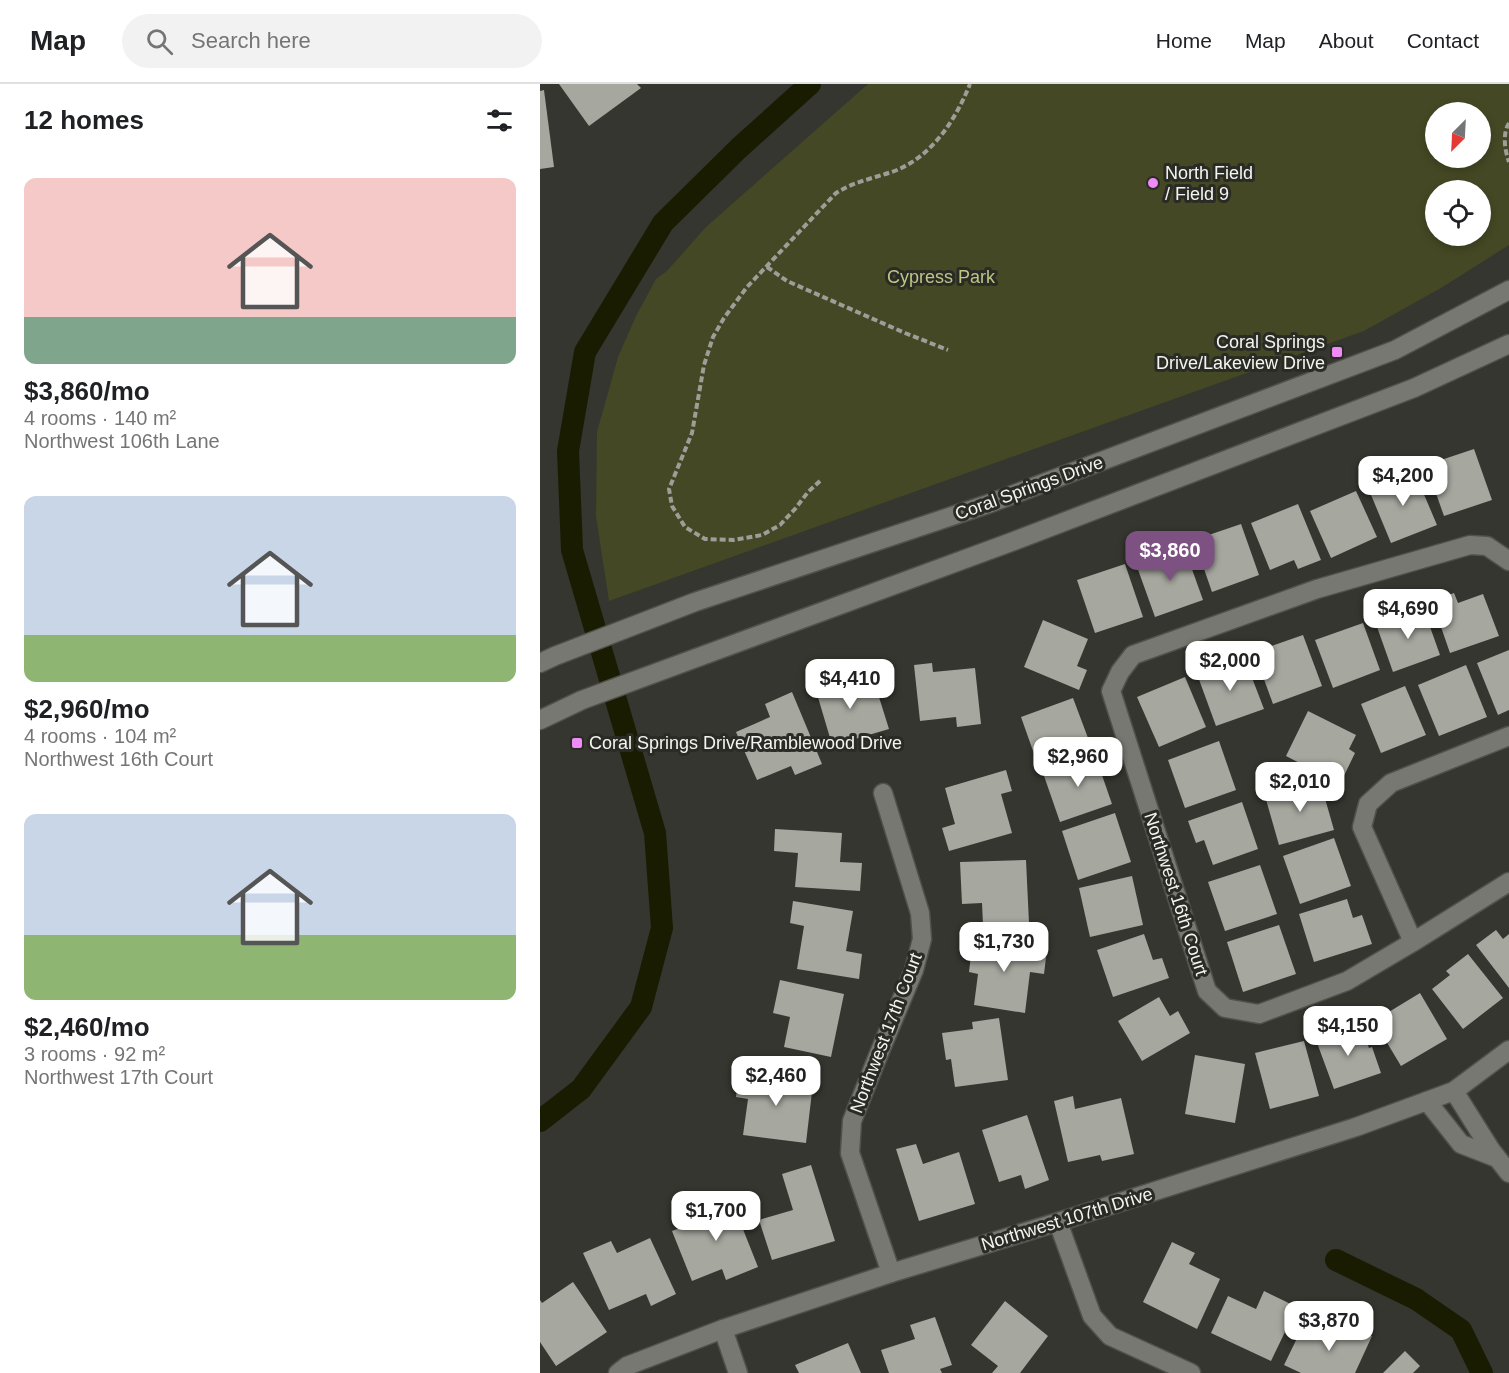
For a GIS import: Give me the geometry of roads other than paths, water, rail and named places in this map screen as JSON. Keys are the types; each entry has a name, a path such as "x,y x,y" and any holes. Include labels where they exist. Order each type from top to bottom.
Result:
{"street":[{"name":"Coral Springs Drive","path":"548,659 695,602 988,504 1395,350 1508,292"},
{"path":"540,720 582,700 1014,541 1414,388 1509,344"},
{"name":"Northwest 16th Court","path":"1413,942 1347,981 1259,1014 1225,1008 1208,991 1111,691 1120,672 1133,655 1317,589 1470,545 1487,546 1509,561"},
{"path":"1509,736 1391,783 1368,804 1362,827 1413,942 1509,882"},
{"name":"Northwest 17th Court","path":"883,793 920,913 922,939 914,970 852,1121 850,1153 891,1273"},
{"name":"Northwest 107th Drive","path":"618,1373 627,1366 723,1329 891,1273 1356,1127 1454,1091 1509,1050"},
{"path":"1454,1091 1509,1173"},
{"path":"1427,1101 1461,1144 1497,1158"},
{"path":"1058,1222 1092,1316 1110,1336 1191,1373"},
{"path":"723,1329 738,1373"}],"waterway":[{"path":"540,1121 581,1089 641,1007 662,928 655,833 572,550 568,451 585,352 663,223 738,149 810,84"},
{"path":"1336,1260 1416,1299 1461,1330 1482,1373"}],"place":[{"name":"North Field / Field 9","path":"1153,183"},
{"name":"Coral Springs Drive/Lakeview Drive","path":"1337,352"},
{"name":"Coral Springs Drive/Ramblewood Drive","path":"577,743"}],"park label":[{"name":"Cypress Park","path":"941,277"}]}
